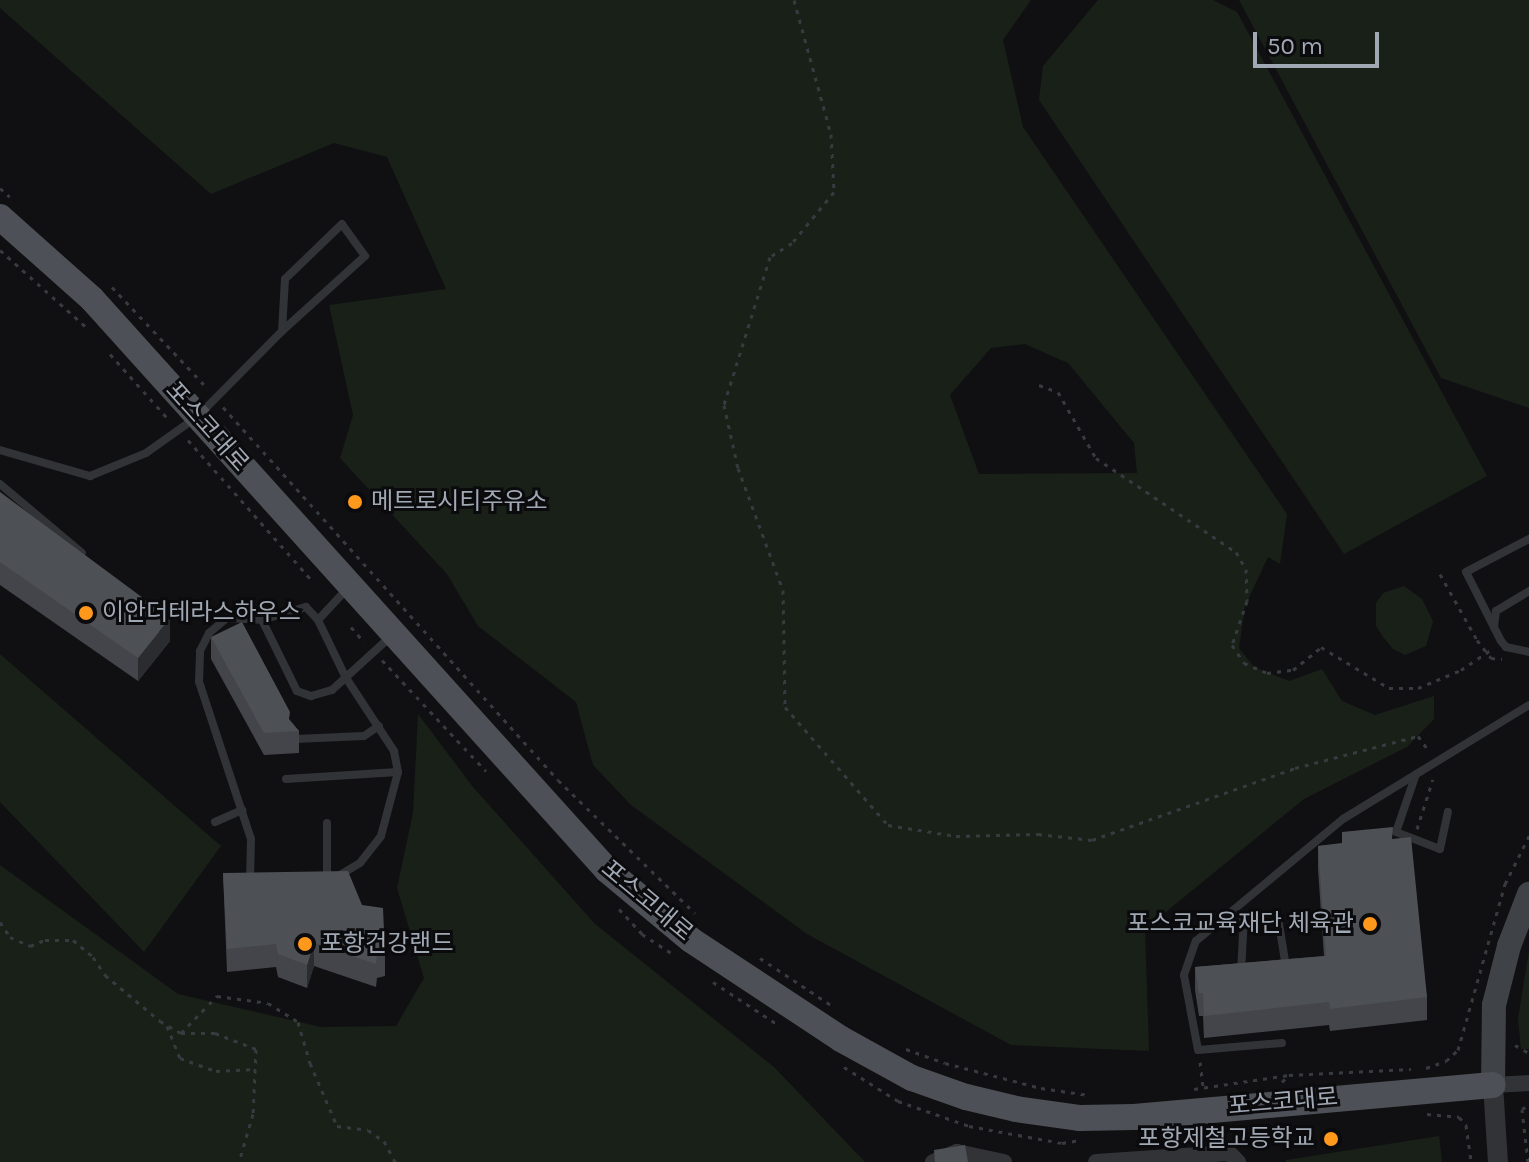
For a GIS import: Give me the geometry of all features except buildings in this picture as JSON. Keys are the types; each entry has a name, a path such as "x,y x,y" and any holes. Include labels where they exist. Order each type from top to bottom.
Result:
{"main road":[{"name":"포스코대로","path":"6,208 92,299 572,832 644,902 691,940 841,1039 912,1078 1016,1109 1097,1119 1493,1085"},
{"path":"1493,1085 1494,1005 1509,946 1529,894"}],"street":[{"name":"포스코대로","path":"1493,1085 1529,1083"},
{"path":"1493,1085 1498,1162"},
{"path":"933,1162 957,1152 1004,1162"},
{"path":"1096,1162 1229,1153 1238,1162"}],"lane":[{"path":"0,450 90,476 146,453 197,415 282,331 365,256 342,224 285,279 282,331"},
{"path":"0,484 92,562"},
{"path":"1529,539 1466,572 1501,641 1506,647 1529,652"},
{"path":"318,620 350,586"},
{"path":"1494,628 1496,611 1529,591"},
{"path":"250,887 251,839 199,682 200,651 209,633 227,618 262,620 306,607 318,620 346,678 394,751 398,772 381,836 360,863 347,873 317,879"},
{"path":"262,620 297,691 311,696 332,690 393,634"},
{"path":"1282,1043 1198,1050 1184,975 1196,941 1343,819 1529,705"},
{"path":"295,739 364,736 379,726"},
{"path":"286,779 398,772"},
{"path":"1396,832 1416,773"},
{"path":"215,822 242,810"},
{"path":"1384,836 1396,832 1440,849 1448,812"},
{"path":"327,823 327,879"},
{"path":"1225,916 1278,918 1286,969 1271,970"},
{"path":"1241,974 1244,916"},
{"path":"1227,976 1256,972"},
{"path":"1186,984 1199,981"}],"path":[{"path":"794,0 831,134 834,192 792,243 770,257 724,405 738,468 783,590 785,707 888,825 956,836 1038,834 1092,840 1295,768 1418,736 1430,753 1416,773"},
{"path":"0,188 6,208"},
{"path":"0,250 87,328"},
{"path":"110,285 313,582"},
{"path":"108,351 197,415 558,780 699,917"},
{"path":"1039,385 1058,392 1096,458 1236,552 1246,569 1247,601 1232,645 1244,663 1267,673 1293,670 1321,647 1389,688 1418,688 1461,670 1501,641"},
{"path":"1440,574 1491,658 1515,661"},
{"path":"351,627 364,642"},
{"path":"1414,839 1436,770"},
{"path":"0,922 10,937 30,946 45,940 73,940 93,957 105,975 166,1025 181,1033 215,1033 256,1049 253,1114 239,1162"},
{"path":"749,951 838,1010"},
{"path":"181,1033 217,996 268,1003 298,1022 337,1126 368,1130 384,1141 395,1162"},
{"path":"166,1025 180,1058 216,1071 255,1069"},
{"path":"1515,1034 1514,1045 1529,1053"},
{"path":"903,1047 945,1063 1027,1085 1101,1097"},
{"path":"1198,1050 1203,1087 1289,1075 1424,1069 1446,1061"},
{"path":"1528,1162 1522,1109 1529,1105"},
{"path":"1424,1114 1459,1117 1466,1125 1471,1162"}],"shaded area":[{"path":"0,0 1031,0 1003,40 1023,127 1287,514 1280,564 1268,557 1245,606 1239,648 1254,667 1289,681 1322,669 1342,701 1375,715 1434,696 1434,719 1407,747 1304,799 1145,929 1149,1051 1011,1045 807,934 631,805 593,765 576,702 478,626 447,574 340,458 353,415 329,305 446,289 387,157 334,143 211,194 0,8","holes":["1025,344 1068,363 1134,443 1137,473 979,474 950,395 991,348"]},
{"path":"1098,0 1213,0 1237,12 1487,476 1344,554 1039,100 1043,66"},
{"path":"1239,0 1529,0 1529,408 1441,378"},
{"path":"1404,586 1422,599 1433,621 1426,646 1405,655 1393,649 1376,626 1376,603 1383,593"},
{"path":"0,654 221,846 144,952 0,802"},
{"path":"418,714 473,787 595,924 774,1067 865,1162 0,1162 0,865 178,994 321,1027 396,1026 424,978 397,888 413,813"},
{"path":"1529,951 1529,1049 1521,1049 1518,1019"},
{"path":"1439,1136 1442,1162 1286,1162 1286,1160"}],"place":[{"name":"메트로시티주유소","path":"355,502"},
{"name":"이안더테라스하우스","path":"86,613"},
{"name":"포스코교육재단 체육관","path":"1370,924"},
{"name":"포항건강랜드","path":"305,944"},
{"name":"포항제철고등학교","path":"1331,1139"}]}
